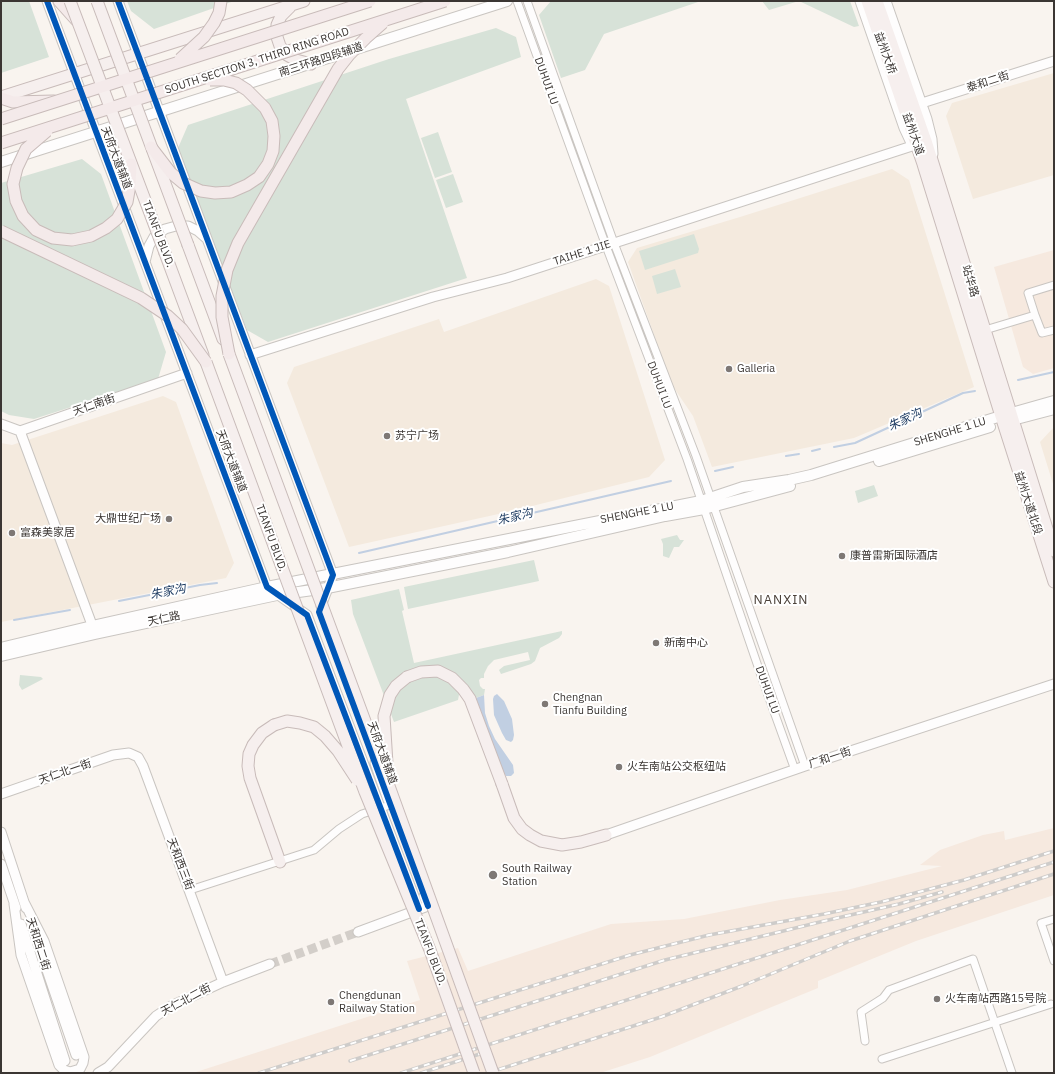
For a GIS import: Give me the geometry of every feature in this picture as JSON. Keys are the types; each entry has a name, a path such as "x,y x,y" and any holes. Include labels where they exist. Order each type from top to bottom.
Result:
{"highway":[{"path":"60,1 79,24"},
{"path":"104,1 105,22"},
{"path":"174,64 204,37 219,13 221,1"},
{"name":"SOUTH SECTION 3, THIRD RING ROAD","path":"1,119 370,1"},
{"name":"SOUTH SECTION 3, THIRD RING ROAD","path":"1,143 445,1"},
{"path":"229,354 222,317 222,296 227,270 238,243 338,69 349,55 388,19"},
{"path":"152,147 171,173 183,183 201,191 215,194 231,192 247,185 259,177 268,164 273,151 274,136 272,120 256,97 236,83 224,80 197,80"},
{"path":"1,97 13,102 56,101"},
{"path":"53,126 26,149 17,168 13,184 16,201 23,216 36,230 53,238 72,240 91,236 106,228 117,219 127,202 130,185 131,164"},
{"path":"1,231 141,298 168,316 182,329 206,362"}],"main road":[{"name":"TIANFU BLVD.","path":"70,1 206,362 365,792 430,950 474,1073"},
{"name":"TIANFU BLVD.","path":"97,1 389,786 493,1073"},
{"path":"1,97 304,1"},
{"name":"南三环路四段辅道","path":"1,162 507,1"},
{"name":"益州大桥","path":"866,1 912,103"},
{"name":"益州大桥","path":"877,1 912,103"},
{"path":"292,5 281,16 277,25 277,37 280,46 287,55 296,60 311,64"},
{"name":"益州大道","path":"912,103 926,141"},
{"name":"益州大道","path":"912,103 928,163"},
{"name":"站华路","path":"926,141 928,163 1007,418"},
{"name":"站华路","path":"928,163 985,330 1007,418"},
{"path":"1007,418 1054,401"},
{"path":"1007,418 1054,409"},
{"name":"SHENGHE 1 LU","path":"327,588 508,552 664,516 707,504 743,487 811,475 1007,418"},
{"name":"益州大道北段","path":"1007,418 1054,551"},
{"name":"益州大道北段","path":"1007,418 1054,582"},
{"name":"SHENGHE 1 LU","path":"267,587 707,504"},
{"name":"天仁路","path":"1,656 94,630 267,587"},
{"name":"天仁路","path":"1,648 277,595 327,588"},
{"path":"389,786 384,716 390,695 396,686 403,680 421,672 438,671 452,678 470,699 514,818 522,829 541,841 562,845 581,842 606,835"},
{"path":"280,862 250,778 248,766 249,754 253,744 262,733 274,724 287,721 314,727 325,736 338,751 365,792"}],"street":[{"name":"天府大道辅道","path":"47,1 267,587 307,615 380,809 423,908"},
{"path":"118,1 333,575"},
{"name":"DUHUI LU","path":"518,1 805,766"},
{"name":"DUHUI LU","path":"527,1 610,244"},
{"path":"860,1 904,128 912,146 928,163"},
{"path":"886,1 912,103 930,131 928,163"},
{"name":"泰和二街","path":"912,103 1054,61"},
{"name":"TAIHE 1 JIE","path":"250,355 433,297 507,278 912,146"},
{"path":"145,262 149,246 154,237 165,229 176,226 188,226 198,231 207,239"},
{"path":"1054,285 1028,293 1042,333 1054,330"},
{"path":"985,330 1035,315"},
{"name":"天仁南街","path":"20,431 187,372"},
{"path":"1,424 20,431 94,630"},
{"name":"DUHUI LU","path":"707,504 795,770"},
{"name":"天府大道辅道","path":"333,575 319,612 390,805 423,908"},
{"name":"广和一街","path":"606,835 805,766 1054,684"},
{"name":"天仁北一街","path":"1,794 113,755 129,753"},
{"name":"天和西三街","path":"129,753 138,757 143,766 223,982"},
{"path":"190,890 314,850 339,828 362,814 390,805"},
{"name":"天和西二街","path":"1,832 76,1055"},
{"name":"天和西二街","path":"1,864 65,1061"},
{"path":"14,904 21,955 59,1065 64,1070 70,1072 80,1069 84,1057 44,941 24,902"},
{"path":"358,932 423,908"},
{"path":"1054,918 1041,923 1054,961"},
{"path":"865,1041 861,1012 883,998 889,990 973,959 1012,1073"},
{"name":"天仁北二街","path":"98,1073 108,1067 156,1016 171,1006 223,982 270,964"},
{"path":"882,1059 1051,1004"}],"shaded area":[{"path":"1,1 29,1 49,57 1,73"},
{"path":"127,1 234,1 154,29 131,11"},
{"path":"551,1 701,1 604,34 585,70 561,78 539,15"},
{"path":"762,1 799,1 769,10"},
{"path":"799,1 850,1 859,26 854,27"},
{"path":"496,28 516,37 521,57 406,99 467,278 268,342 247,330 203,218 178,148 188,125 389,59"},
{"path":"1054,73 1054,175 973,199 946,116 952,103"},
{"path":"438,132 452,172 435,178 421,138"},
{"path":"82,159 101,174 166,352 158,379 34,419 9,415 1,411 1,183"},
{"path":"892,169 909,180 974,387 854,438 712,467 693,416 672,385 628,262 637,248"},
{"path":"453,174 463,202 446,208 436,180"},
{"path":"694,234 699,249 698,253 645,270 639,251"},
{"path":"1054,250 1054,368 1033,374 1023,367 994,267"},
{"path":"675,269 681,287 657,294 652,276"},
{"path":"596,279 609,286 665,460 649,477 512,511 349,547 287,383 294,367 439,319 444,332"},
{"path":"163,396 176,402 234,563 226,578 1,622 1,443 12,445"},
{"path":"1054,427 1054,487 1040,442"},
{"path":"874,485 878,496 858,503 855,491"},
{"path":"677,535 680,540 684,540 679,547 674,547 669,558 663,556 663,544 661,539"},
{"path":"534,560 539,581 408,609 404,587"},
{"path":"399,589 404,610 402,611 414,663 562,631 562,634 559,638 540,648 535,661 531,664 501,674 499,670 504,666 530,660 528,652 494,660 488,666 484,674 484,678 479,680 480,686 485,689 484,695 473,699 461,684 458,700 394,722 353,614 351,600"},
{"path":"20,675 41,677 43,679 22,690 19,685"},
{"path":"1054,828 1054,895 916,941 818,981 818,988 650,1057 600,1073 193,1073 420,1000 407,961 458,948 468,971 611,924 684,919 780,900 847,890 942,866 920,865 940,850 983,835 1004,831 1005,840"}],"water":[{"path":"497,694 504,701 512,719 514,735 511,742 506,740 494,715 493,699"},
{"path":"484,695 485,713 489,726 495,739 513,765 514,773 511,776 506,776 504,773 476,698"}],"waterway":[{"name":"朱家沟","path":"1018,380 1054,372"},
{"name":"朱家沟","path":"834,447 855,443 963,393 975,391"},
{"name":"朱家沟","path":"812,451 820,449"},
{"name":"朱家沟","path":"786,456 799,454"},
{"name":"朱家沟","path":"715,471 733,467"},
{"name":"朱家沟","path":"359,553 671,481"},
{"name":"朱家沟","path":"119,601 217,583"},
{"name":"朱家沟","path":"14,620 70,610"}],"tunnel":[{"path":"270,964 358,932"}],"railway":[{"path":"259,1073 630,955 709,935 881,902 964,880 1054,851"},
{"path":"401,1073 1054,862"},
{"path":"488,1073 661,1017 742,986 850,941 1054,874"},
{"path":"350,1061 665,960 899,904 942,892"},
{"path":"421,1073 486,1052"}],"cycle path":[{"path":"47,1 267,587 307,615 419,909"},
{"path":"118,1 333,575 319,612 428,906"}],"place":[{"name":"Galleria","path":"729,369"},
{"name":"苏宁广场","path":"387,436"},
{"name":"大鼎世纪广场","path":"169,519"},
{"name":"富森美家居","path":"12,533"},
{"name":"康普雷斯国际酒店","path":"842,556"},
{"name":"新南中心","path":"656,643"},
{"name":"Chengnan Tianfu Building","path":"545,704"},
{"name":"火车南站公交枢纽站","path":"619,767"},
{"name":"South Railway Station","path":"493,875"},
{"name":"火车南站西路15号院","path":"937,999"},
{"name":"Chengdunan Railway Station","path":"331,1002"}],"district":[{"name":"NANXIN","path":"781,600"}]}
